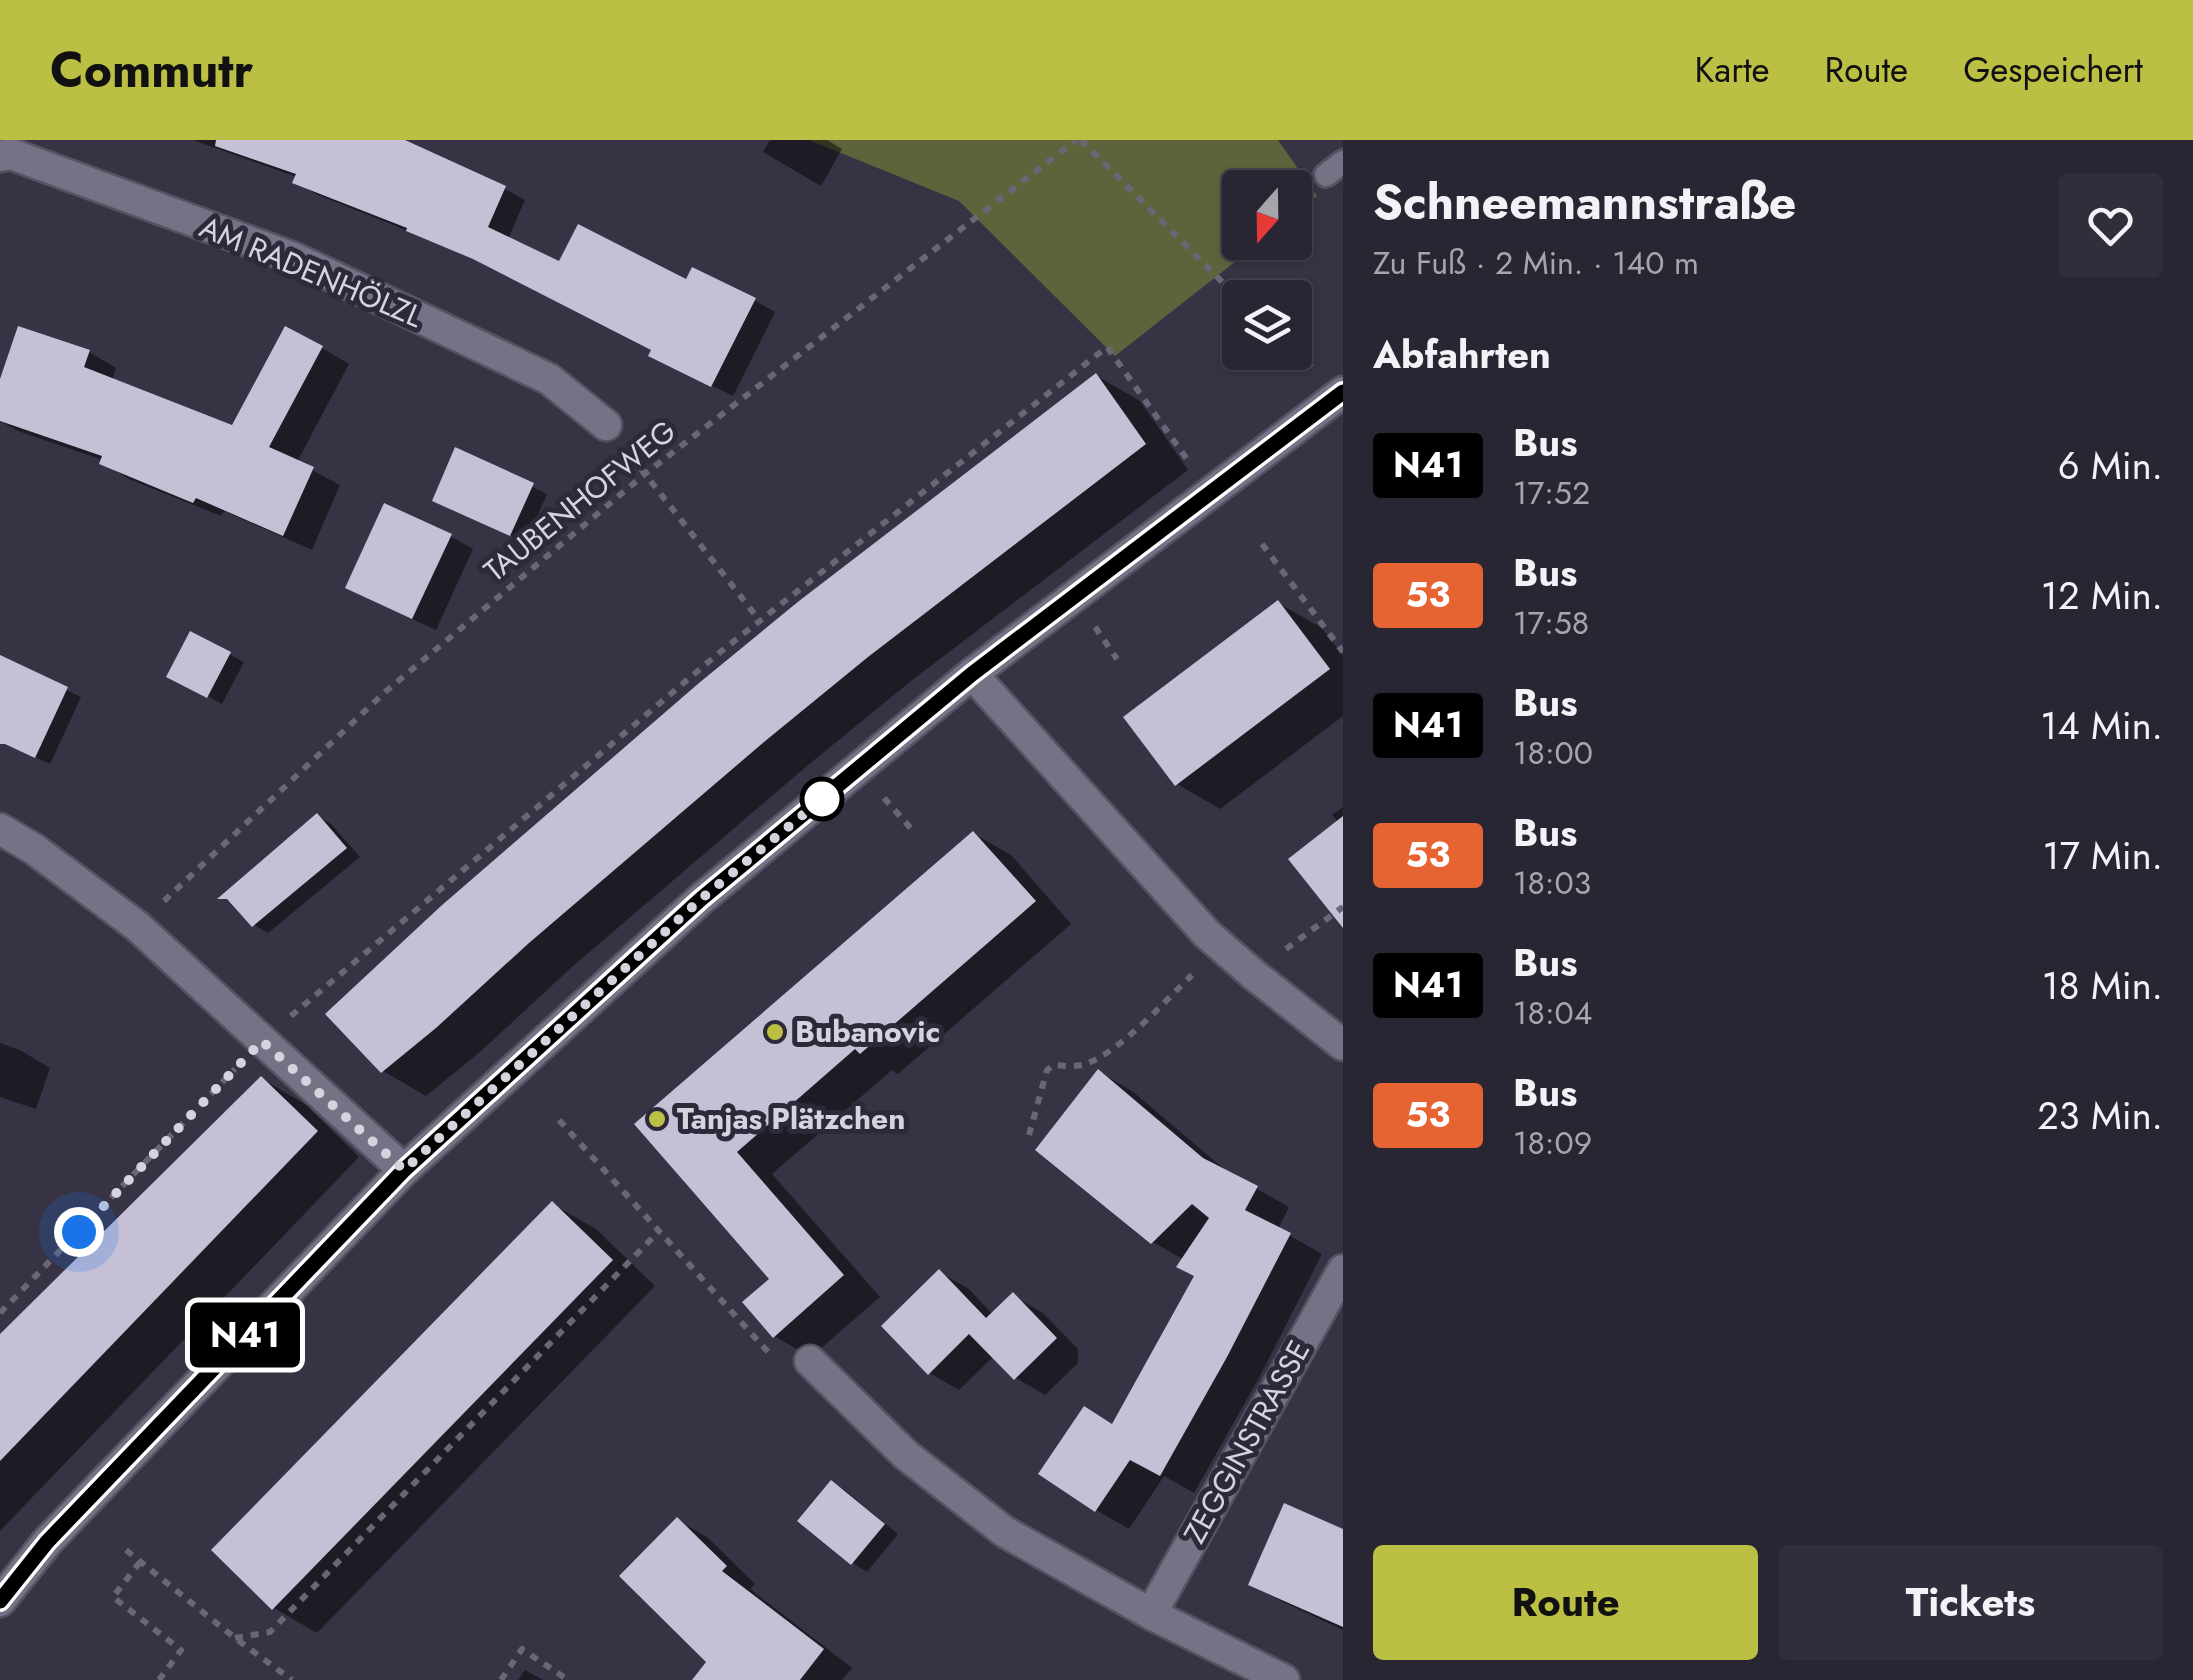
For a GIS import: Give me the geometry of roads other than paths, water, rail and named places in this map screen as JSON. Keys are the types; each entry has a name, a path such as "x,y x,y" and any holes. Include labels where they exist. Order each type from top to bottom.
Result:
{"street":[{"name":"AM RADENHÖLZL","path":"0,156 11,154 294,258 548,379 606,425"},
{"path":"0,1601 47,1542 404,1170 701,899 972,674 1343,392"},
{"path":"972,674 1207,934 1343,1046"},
{"path":"0,829 34,849 137,926 404,1170"},
{"name":"ZEGGINSTRASSE","path":"1151,1614 1343,1270"},
{"path":"810,1361 906,1454 1004,1532 1151,1614 1284,1680"}],"place":[{"name":"Bubanovic","path":"775,1032"},
{"name":"Tanjas Plätzchen","path":"657,1119"}]}
